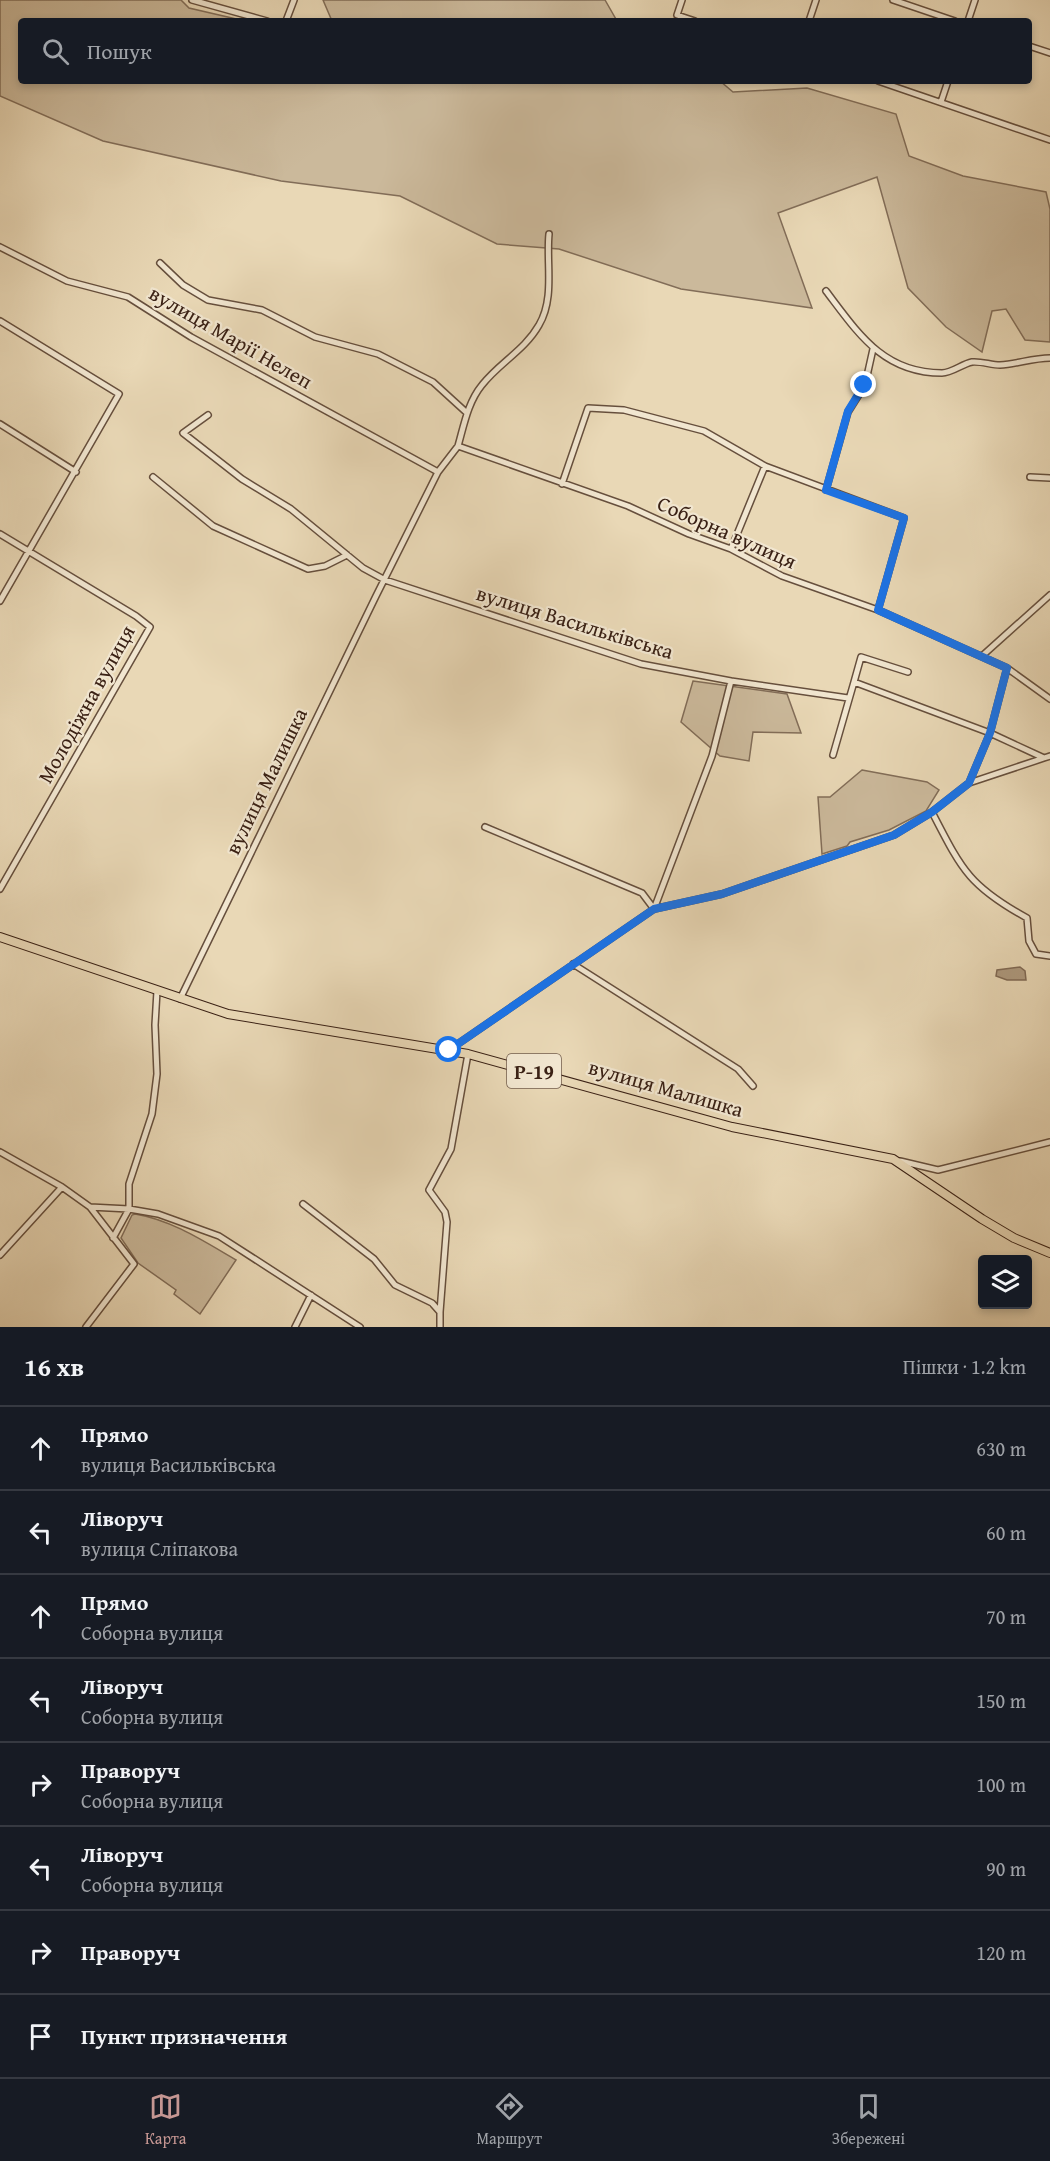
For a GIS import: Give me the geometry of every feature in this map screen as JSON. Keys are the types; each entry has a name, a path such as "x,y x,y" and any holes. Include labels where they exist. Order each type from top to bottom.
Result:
{"main road":[{"name":"вулиця Малишка","path":"0,937 228,1014 468,1054 732,1127 893,1160 1006,1233 1050,1253"}],"street":[{"path":"287,18 294,0"},
{"path":"682,0 677,15 686,18"},
{"path":"810,18 816,0"},
{"path":"893,0 946,18"},
{"path":"969,18 975,0"},
{"path":"195,1 256,18"},
{"path":"1032,47 1050,53"},
{"path":"887,84 1050,140"},
{"path":"941,102 947,84"},
{"path":"386,580 438,472 458,446 467,412 480,387 519,351 540,325 547,304 549,234"},
{"name":"вулиця Марії Нелеп","path":"0,247 67,281 128,297 191,337 438,472"},
{"name":"вулиця Марії Нелеп","path":"160,262 183,285 208,300 262,310 315,337 378,354 434,382 467,412"},
{"path":"826,291 873,349 894,362 916,371 945,373 972,362 1001,365 1026,359 1050,358"},
{"path":"0,321 119,394 0,601"},
{"path":"826,490 848,411 864,385 873,349"},
{"path":"562,484 588,408 624,410 704,431 765,466 904,518 878,610"},
{"name":"вулиця Васильківська","path":"208,415 183,433 242,479 291,509 363,568 386,580 641,664 731,681 848,698"},
{"path":"0,424 76,471"},
{"name":"Соборна вулиця","path":"458,446 627,507 689,534 731,549 782,576 878,610 1007,668 1050,699"},
{"path":"731,549 765,466"},
{"path":"153,477 213,526 308,569 325,566 347,555"},
{"path":"1030,477 1050,478"},
{"path":"0,534 28,552"},
{"name":"Молодіжна вулиця","path":"0,890 150,627 136,616 28,552"},
{"name":"вулиця Малишка","path":"180,999 386,580"},
{"path":"982,656 1050,595"},
{"path":"833,755 861,657 908,672"},
{"path":"969,783 990,733 1007,668"},
{"path":"654,909 712,756 731,681"},
{"path":"854,682 1047,757"},
{"path":"449,1050 654,909 722,894 894,835 932,812 969,783 1047,757"},
{"path":"932,812 961,868 982,891 1027,918 1029,941 1036,954 1050,956"},
{"path":"485,827 642,893 654,909"},
{"path":"573,964 738,1069 753,1086"},
{"path":"113,1238 129,1209 129,1184 152,1113 157,1074 155,1025 157,991"},
{"path":"440,1327 447,1222 445,1212 429,1190 451,1149 468,1054"},
{"path":"893,1160 938,1170 1050,1142"},
{"path":"0,1152 62,1187 90,1207 134,1264 86,1327"},
{"path":"0,1255 62,1187"},
{"path":"303,1204 374,1259 394,1285 432,1303 440,1312"},
{"path":"90,1207 129,1209 158,1214 219,1236 360,1327"},
{"path":"295,1327 311,1295"}],"shaded area":[{"path":"0,0 181,0 189,8 232,18 18,18 18,84 724,84 733,92 807,88 896,114 909,156 963,176 1046,192 1050,209 1050,342 1025,340 1006,309 992,311 982,352 946,327 908,288 877,177 778,213 812,308 681,289 559,249 497,244 400,196 281,181 103,141 0,96"},
{"path":"323,0 605,0 615,18 331,18"},
{"path":"693,681 787,694 801,733 753,732 749,761 720,756 681,722"},
{"path":"862,770 927,782 939,790 926,811 889,830 850,842 847,846 822,854 818,797 830,797"},
{"path":"1020,967 1025,971 1026,980 1007,980 996,976 997,970"},
{"path":"132,1215 175,1226 236,1260 200,1314 174,1294 176,1290 138,1263 121,1238"}],"route":[{"path":"449,1050 654,909 722,894 894,835 932,812 969,783 990,733 1007,668 878,610 904,518 826,490 848,411 864,385"}]}
